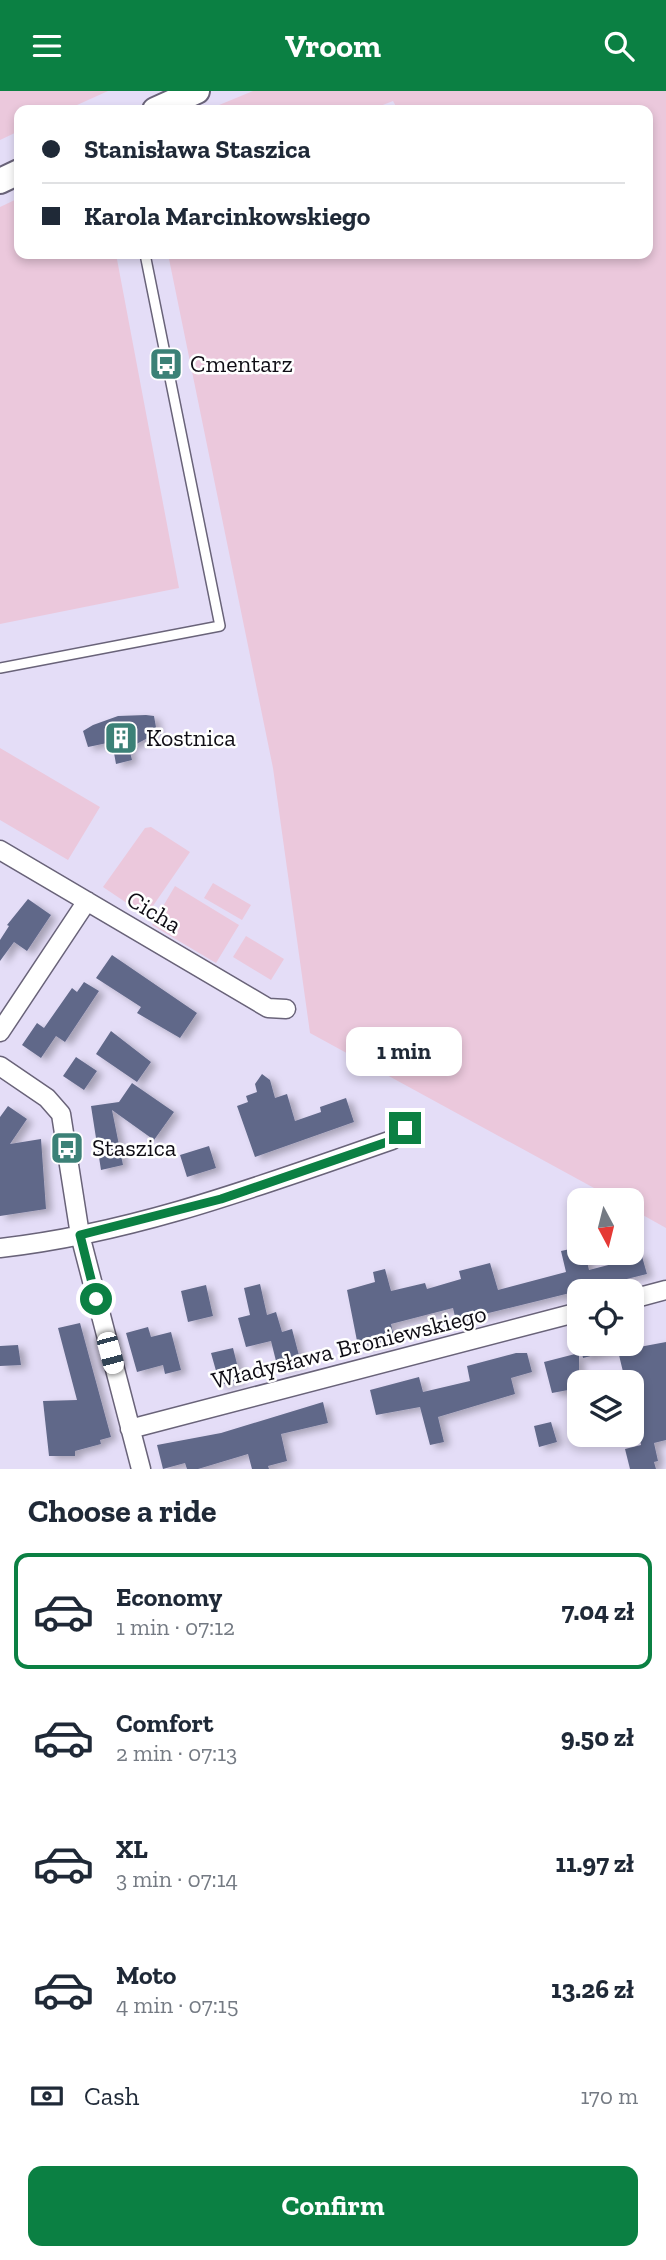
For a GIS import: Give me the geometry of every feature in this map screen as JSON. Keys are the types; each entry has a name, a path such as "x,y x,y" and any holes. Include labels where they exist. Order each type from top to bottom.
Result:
{"main road":[{"path":"166,105 197,91"}],"street":[{"name":"Cicha","path":"0,849 268,1008 286,1009"},
{"path":"0,1032 87,901"},
{"path":"0,1066 47,1098 61,1114 80,1235 141,1469"},
{"path":"0,1248 80,1235 221,1199 393,1140 405,1128"},
{"path":"644,1296 666,1290"},
{"name":"Władysława Broniewskiego","path":"130,1429 567,1316"}],"lane":[{"path":"0,668 220,626 146,259"}],"shaded area":[{"path":"0,91 108,91 77,105 14,105 14,133 0,140"},
{"path":"253,91 666,91 666,1228 644,1216 644,1188 594,1188 310,1033 273,768 169,259 653,259 653,105 395,105 393,101 383,105 219,105"},
{"path":"14,200 14,259 117,259 179,588 0,624 0,207"},
{"path":"0,748 100,807 68,860 0,820"},
{"path":"151,827 190,852 146,916 103,887 145,828"},
{"path":"213,883 251,905 242,920 204,898"},
{"path":"175,886 239,925 216,963 152,925"},
{"path":"246,936 284,959 271,980 233,957"}],"building":[{"name":"Kostnica","path":"118,716 154,716 157,733 129,748 132,760 116,764 112,742 88,747 83,731 93,725"},
{"path":"28,899 51,915 27,951 14,942 0,961 0,940 9,926 7,925"},
{"path":"112,955 197,1013 180,1038 137,1013 141,1007 96,978"},
{"path":"84,982 99,991 65,1042 56,1036 41,1058 22,1045 37,1023 44,1028 72,988 77,992"},
{"path":"111,1031 151,1062 137,1082 96,1054"},
{"path":"76,1057 97,1071 84,1090 63,1076"},
{"path":"262,1074 270,1080 275,1098 287,1094 295,1121 321,1112 320,1107 346,1098 354,1122 255,1157 237,1106 248,1102 246,1096 257,1092 255,1084"},
{"path":"132,1083 174,1112 154,1140 112,1110 123,1165 101,1170 91,1106 119,1102"},
{"path":"8,1106 27,1119 10,1144 41,1139 46,1209 0,1216 0,1117"},
{"path":"209,1146 216,1168 187,1177 180,1155"},
{"path":"567,1250 567,1265 588,1265 589,1270 608,1265 644,1264 647,1274 627,1279 567,1279 567,1294 456,1321 453,1308 391,1324 394,1337 389,1338 389,1341 358,1346 347,1290 375,1282 373,1272 385,1269 391,1291 425,1283 427,1289 461,1279 459,1271 490,1263 498,1290 566,1272 561,1251"},
{"path":"260,1284 267,1315 276,1312 282,1332 292,1329 301,1363 278,1369 271,1341 246,1347 238,1318 250,1315 244,1288"},
{"path":"206,1285 213,1316 188,1322 181,1291"},
{"path":"80,1323 111,1437 100,1440 101,1444 75,1451 75,1456 49,1456 43,1401 77,1400 58,1328"},
{"path":"148,1327 151,1337 171,1332 181,1370 165,1374 163,1365 137,1372 126,1333"},
{"path":"666,1342 666,1440 654,1443 658,1461 654,1462 656,1469 630,1469 625,1449 644,1447 644,1370 623,1370 619,1356 644,1356 644,1346"},
{"path":"18,1345 21,1365 0,1366 0,1346"},
{"path":"233,1348 241,1380 220,1385 211,1353"},
{"path":"516,1353 527,1353 532,1372 511,1378 515,1394 438,1417 444,1442 430,1445 420,1407 376,1415 370,1390 419,1377 423,1392 470,1381 467,1366"},
{"path":"579,1356 579,1370 567,1370 567,1390 552,1393 544,1362"},
{"path":"323,1402 328,1423 281,1434 287,1461 268,1466 269,1469 252,1469 248,1454 198,1469 187,1469 185,1463 163,1469 157,1445 221,1433"},
{"path":"551,1422 557,1442 539,1447 534,1426"}],"place":[{"name":"Cmentarz","path":"166,364"},
{"name":"Kostnica","path":"121,738"},
{"name":"Staszica","path":"67,1148"}],"route":[{"path":"96,1299 80,1235 221,1199 393,1140 405,1128"}]}
